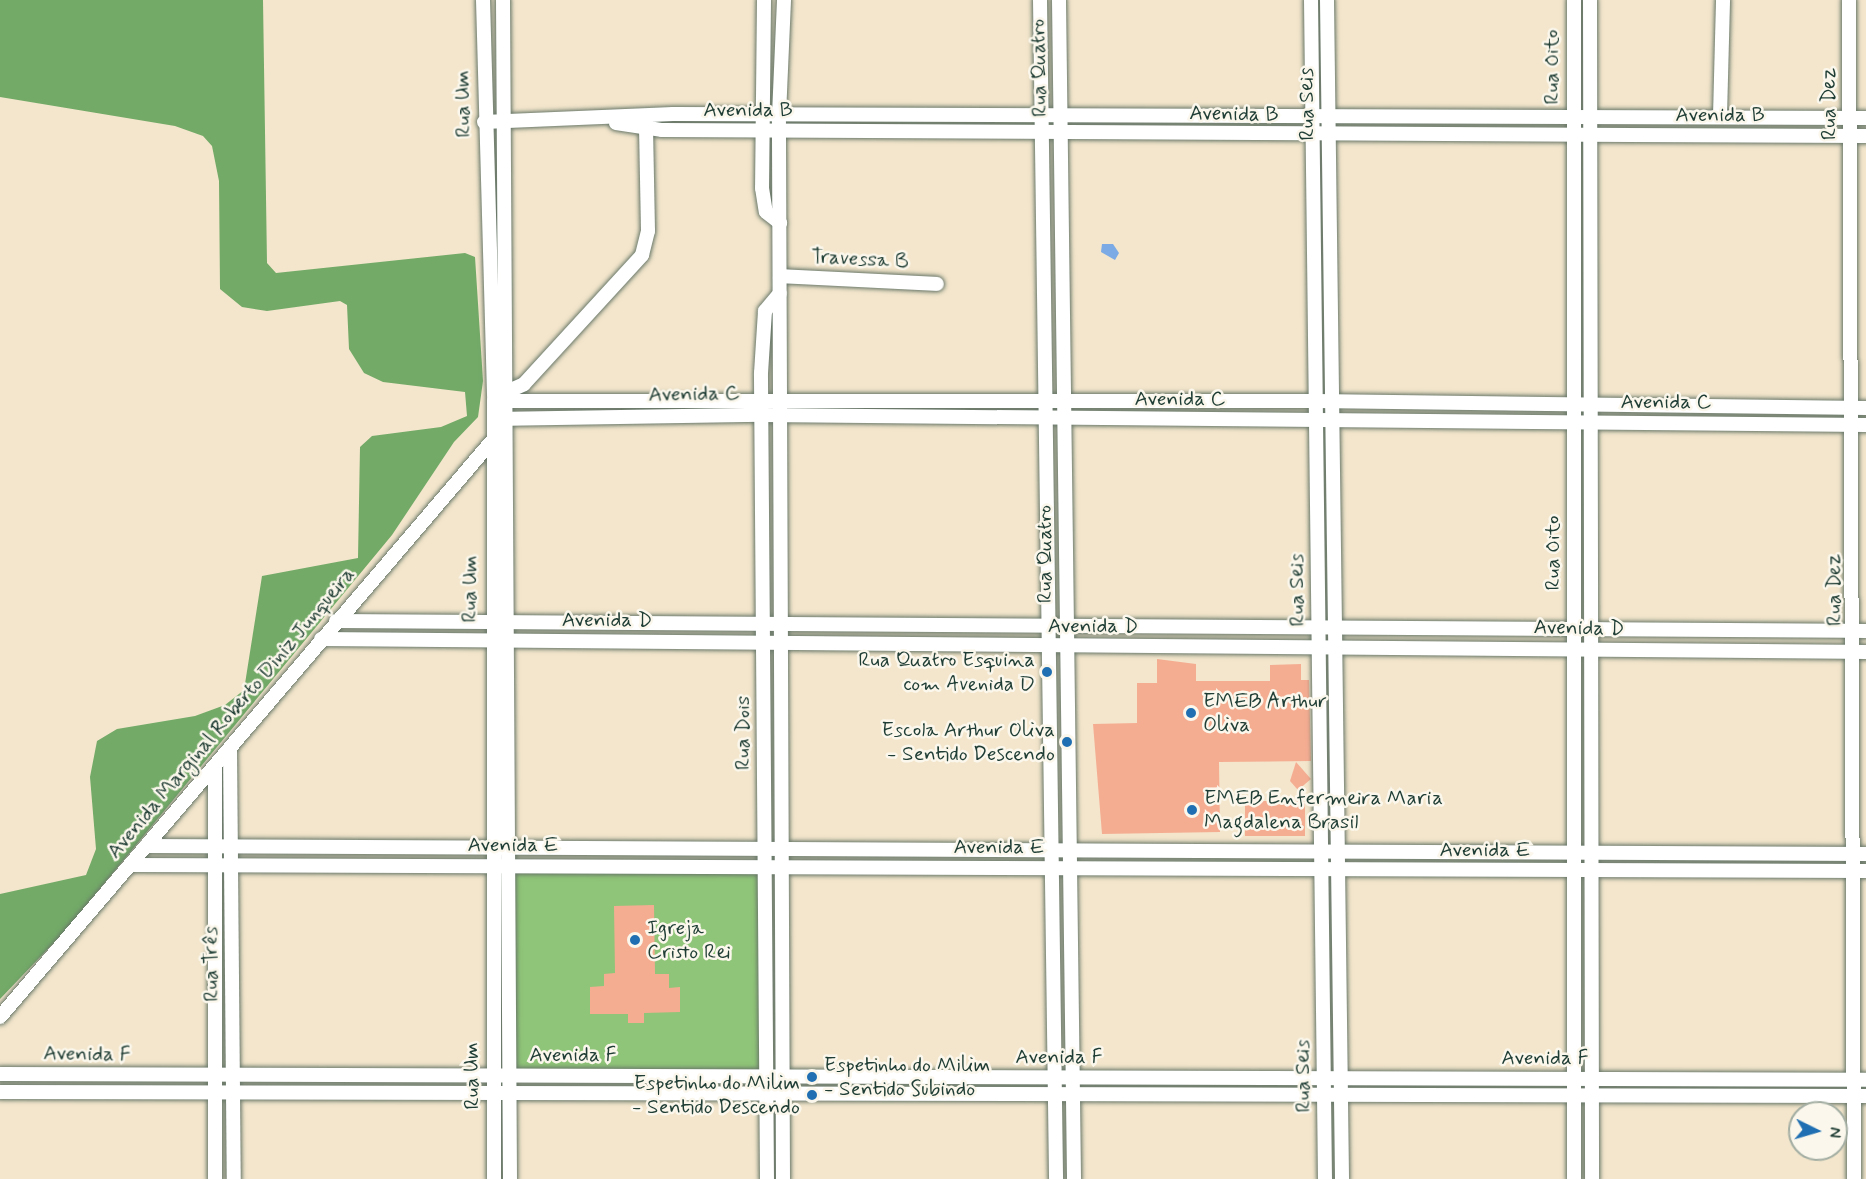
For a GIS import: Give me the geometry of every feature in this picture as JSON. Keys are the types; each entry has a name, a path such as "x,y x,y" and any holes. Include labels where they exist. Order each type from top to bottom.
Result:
{"street":[{"name":"Rua Um","path":"483,0 484,122 501,397"},
{"name":"Rua Um","path":"494,1179 490,622 501,397 503,0"},
{"path":"764,0 761,131 763,205 780,223"},
{"name":"Rua Dois","path":"783,1179 779,115 784,0"},
{"name":"Rua Quatro","path":"1040,0 1056,1179"},
{"name":"Rua Quatro","path":"1059,0 1074,1179"},
{"name":"Rua Seis","path":"1311,0 1318,629 1318,870 1325,1179"},
{"name":"Rua Seis","path":"1327,0 1336,628 1335,851 1342,1179"},
{"name":"Rua Oito","path":"1574,0 1574,1179"},
{"name":"Rua Oito","path":"1590,0 1592,1179"},
{"path":"1720,116 1722,0"},
{"name":"Rua Dez","path":"1850,0 1850,118 1859,408 1861,631 1860,1096 1854,1179"},
{"name":"Avenida B","path":"646,122 762,115 1061,114 1328,119 1590,116 1866,118"},
{"path":"1154,133 1155,116"},
{"name":"Avenida B","path":"484,122 603,119 761,131 1061,131 1312,136 1866,136"},
{"path":"501,397 524,384 642,255 648,231 646,122"},
{"name":"Travessa B","path":"780,276 937,284"},
{"name":"Rua Dois","path":"767,1179 762,398 764,318 780,293"},
{"name":"Avenida C","path":"501,397 762,398 1044,403 1316,401 1590,403 1859,408"},
{"path":"1147,403 1149,420"},
{"name":"Avenida C","path":"500,426 762,415 1859,425"},
{"name":"Rua Um","path":"500,426 508,622 510,1179"},
{"name":"Avenida Marginal Roberto Diniz Junqueira","path":"0,1017 215,766 500,426"},
{"name":"Avenida D","path":"336,621 780,622 1047,628 1861,631"},
{"name":"Avenida D","path":"321,639 490,642 780,642 1047,647 1318,646 1861,651"},
{"name":"Rua Três","path":"230,748 234,1179"},
{"name":"Rua Três","path":"215,766 215,1179"},
{"name":"Avenida E","path":"146,846 1860,854"},
{"path":"427,849 428,866"},
{"path":"638,849 638,867"},
{"name":"Avenida E","path":"131,864 215,867 1860,871"},
{"name":"Avenida F","path":"0,1074 1072,1077 1324,1081 1860,1080"},
{"name":"Avenida F","path":"0,1092 1073,1095 1324,1098 1860,1096"}],"green space":[{"path":"0,0 263,0 267,263 276,273 465,253 475,257 483,381 478,417 454,442 392,535 65,931 0,999 0,894 86,875 96,849 90,777 97,741 117,729 195,716 225,705 244,690 262,576 358,558 360,447 372,436 441,427 467,416 465,392 383,382 364,373 349,349 347,305 340,301 267,311 242,307 220,289 219,181 212,146 203,136 175,126 0,97"},
{"path":"509,867 765,867 765,1076 509,1076"}],"water":[{"path":"1102,244 1113,244 1119,253 1115,260 1101,252"}],"building":[{"name":"EMEB Arthur Oliva","path":"1157,659 1196,664 1196,681 1270,681 1270,665 1301,664 1301,680 1309,680 1311,761 1219,762 1220,832 1102,834 1093,724 1137,723 1137,683 1157,683"},
{"path":"1296,762 1311,779 1298,790 1290,781"},
{"path":"1245,801 1305,801 1305,836 1245,836"},
{"name":"Igreja Cristo Rei","path":"654,905 655,974 669,974 669,988 680,987 680,1012 644,1013 644,1023 628,1023 628,1014 590,1014 590,987 604,986 604,974 615,973 614,906"}],"place":[{"name":"Rua Quatro Esquina com Avenida D","path":"1047,672"},
{"name":"EMEB Arthur Oliva","path":"1191,713"},
{"name":"Escola Arthur Oliva - Sentido Descendo","path":"1067,742"},
{"name":"EMEB Enfermeira Maria Magdalena Brasil","path":"1192,810"},
{"name":"Igreja Cristo Rei","path":"635,940"},
{"name":"Espetinho do Milim - Sentido Subindo","path":"812,1077"},
{"name":"Espetinho do Milim - Sentido Descendo","path":"812,1095"}]}
